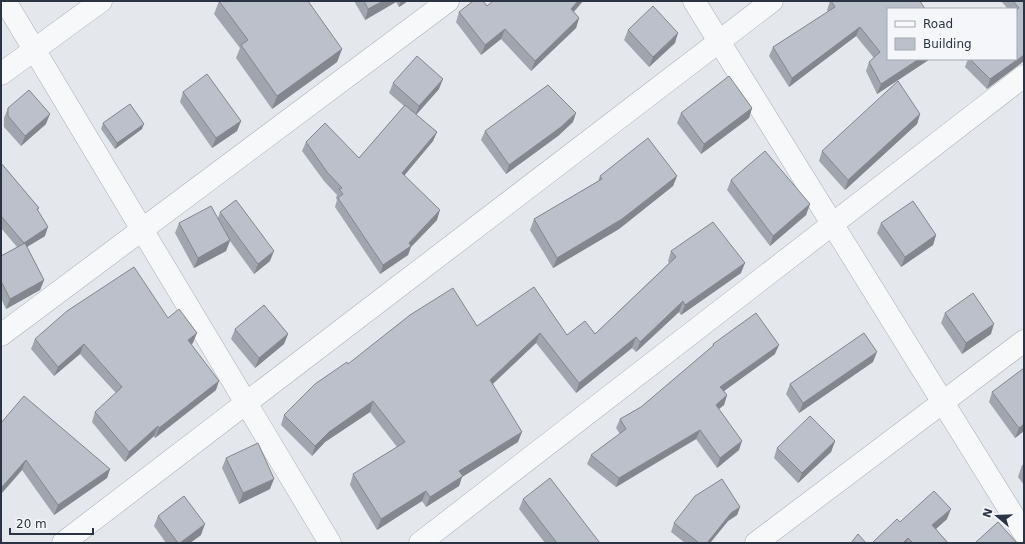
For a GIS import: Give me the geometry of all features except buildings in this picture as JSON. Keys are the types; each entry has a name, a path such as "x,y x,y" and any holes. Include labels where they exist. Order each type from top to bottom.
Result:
{"street":[{"path":"5,1 330,543"},
{"path":"1,74 101,1"},
{"path":"1,335 448,1"},
{"path":"694,1 1024,533"},
{"path":"63,543 772,1"},
{"path":"420,543 1024,76"},
{"path":"756,543 1024,341"}]}
